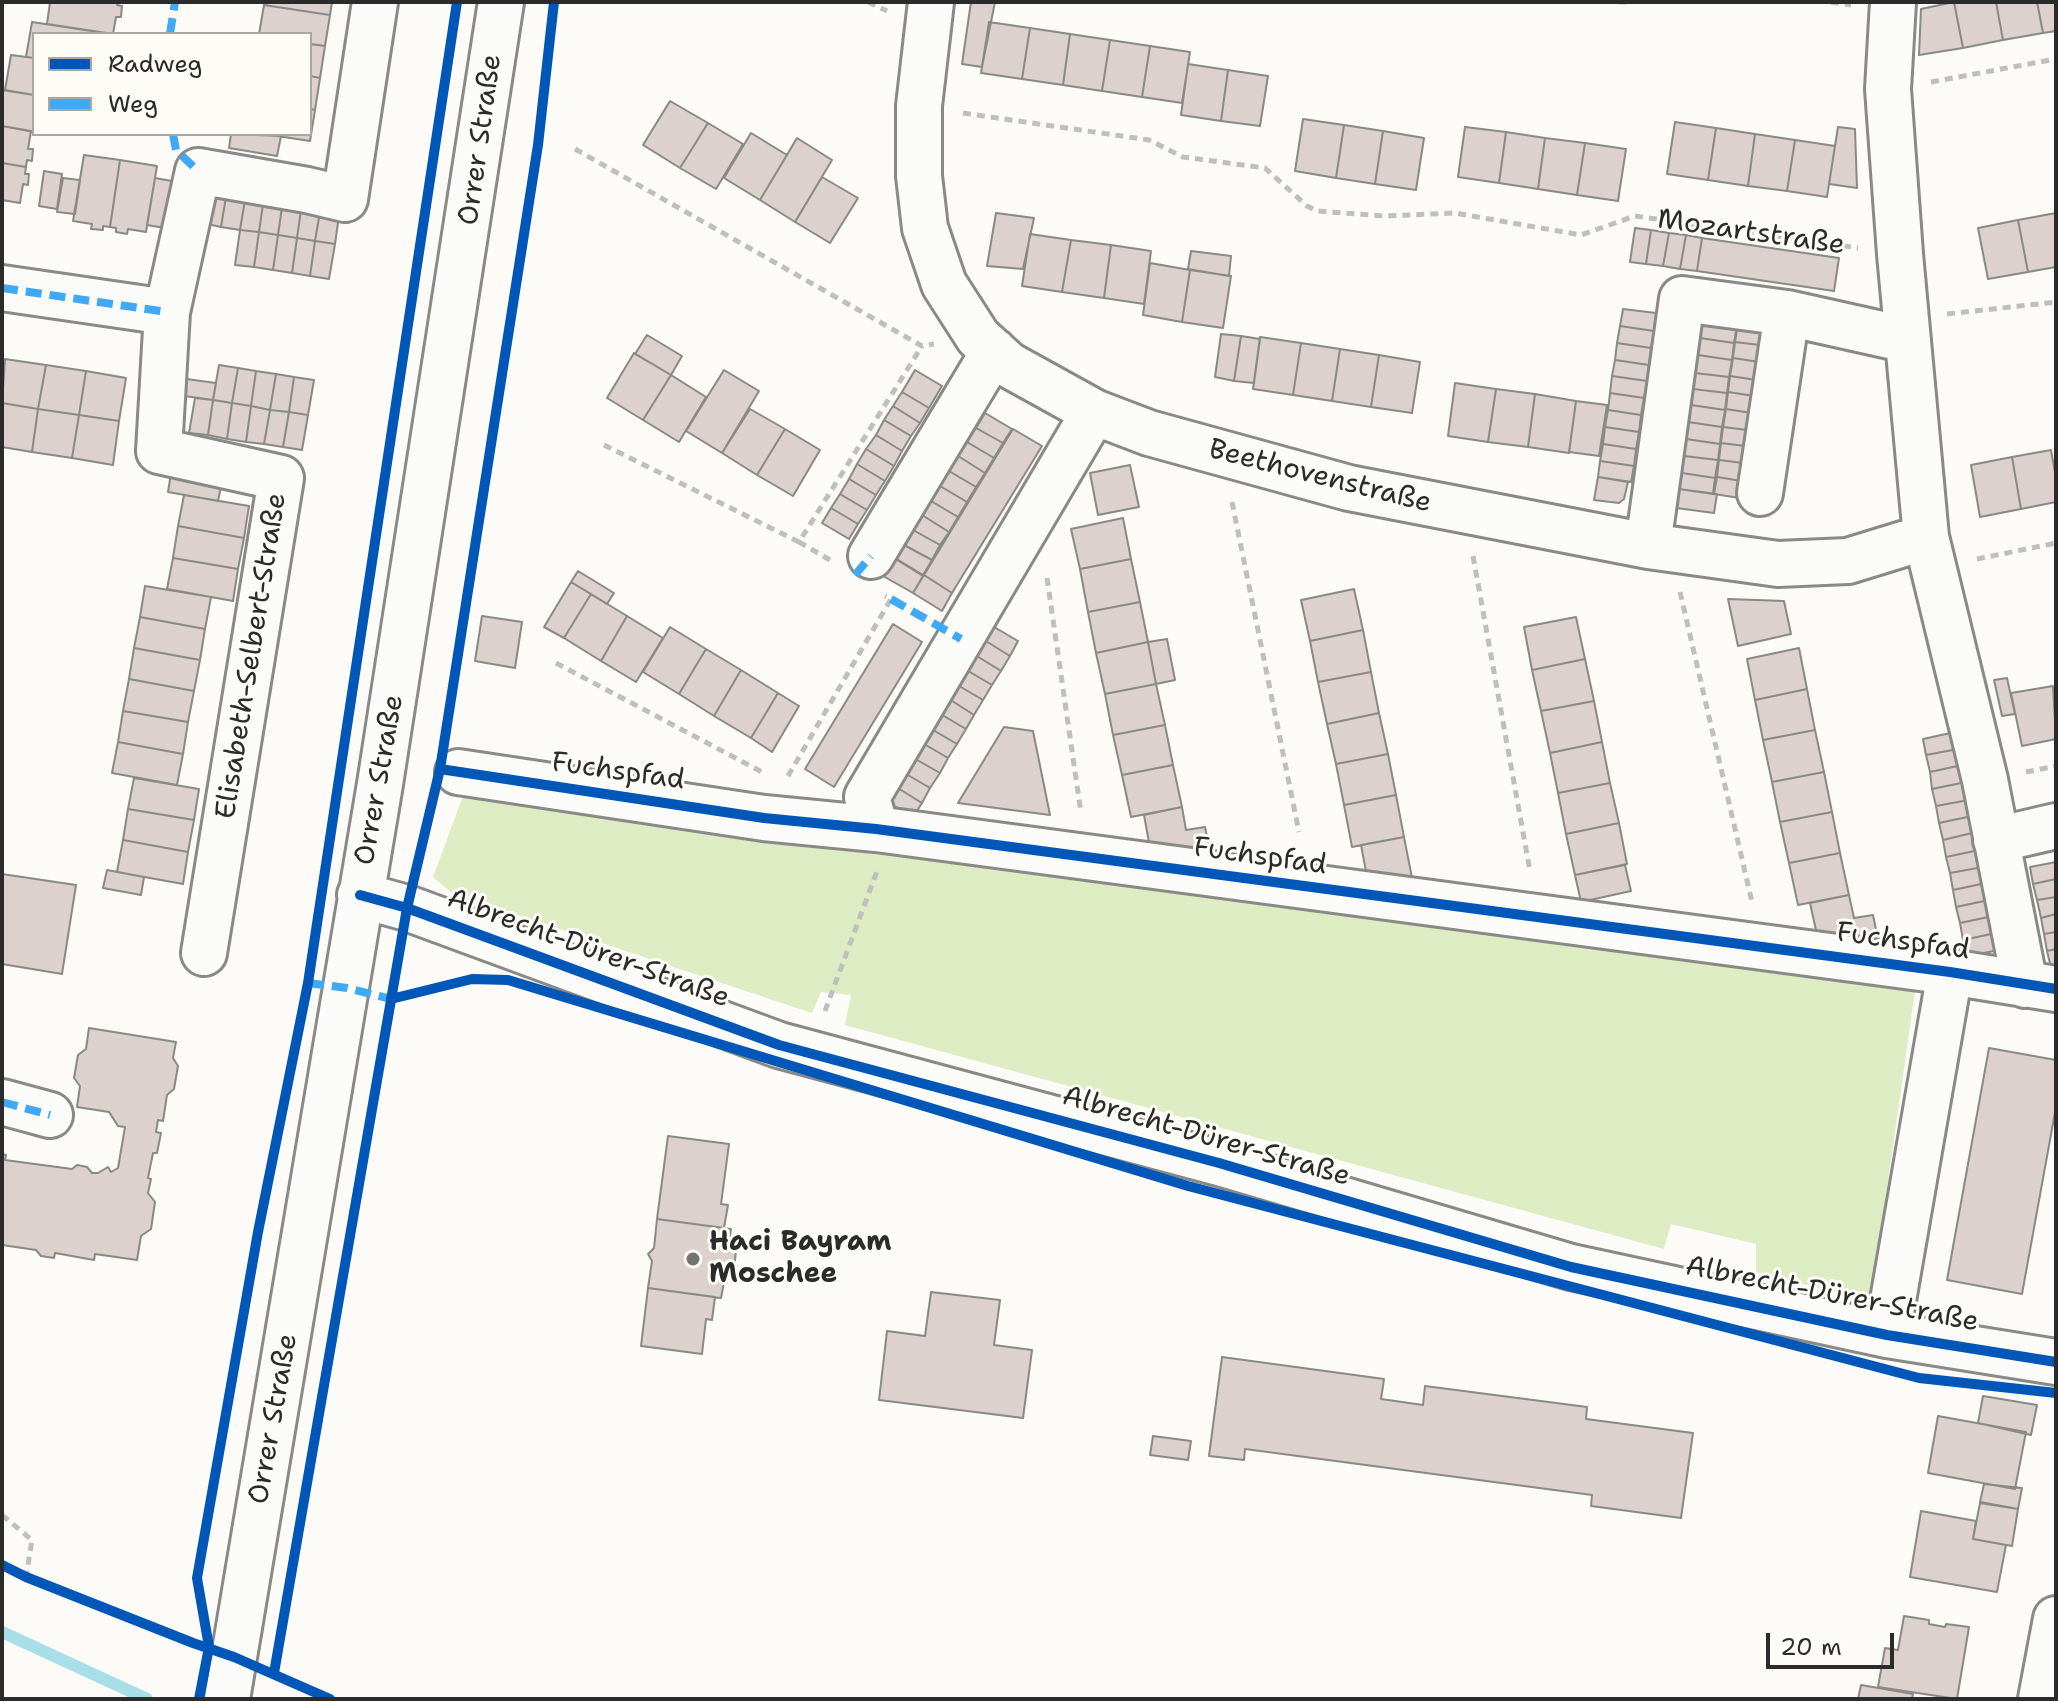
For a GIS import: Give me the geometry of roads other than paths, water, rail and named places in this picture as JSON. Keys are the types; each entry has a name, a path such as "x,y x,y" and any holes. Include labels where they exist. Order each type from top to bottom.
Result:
{"street":[{"name":"Elisabeth-Selbert-Straße","path":"204,953 281,478 159,451 167,312 198,171 345,199 375,2"},
{"name":"Orrer Straße","path":"229,1691 380,784 501,2"},
{"name":"Beethovenstraße","path":"931,2 919,106 919,176 925,228 944,284 986,344 1009,365 1094,412 1149,433 1349,488 1659,547 1778,564 1930,553"},
{"path":"1893,2 1888,89 1900,254 1930,553 1985,780 1996,840 2040,987"},
{"path":"2,288 167,312"},
{"path":"1659,547 1682,299 1907,329"},
{"path":"1760,493 1787,313"},
{"path":"871,556 986,344"},
{"path":"884,831 867,797 1094,412"},
{"name":"Fuchspfad","path":"458,772 764,818 884,831 1950,972 2040,987"},
{"path":"1996,840 2056,826"},
{"name":"Albrecht-Dürer-Straße","path":"360,895 407,908 779,1045 1219,1163 1571,1267 1887,1335 2056,1362"},
{"name":"Fuchspfad","path":"1887,1335 1950,972"},
{"path":"2,1102 50,1115"},
{"path":"2041,1699 2056,1619"}],"waterway":[{"path":"2,1632 147,1699"}],"place":[{"name":"Haci Bayram Moschee","path":"693,1259"}]}
